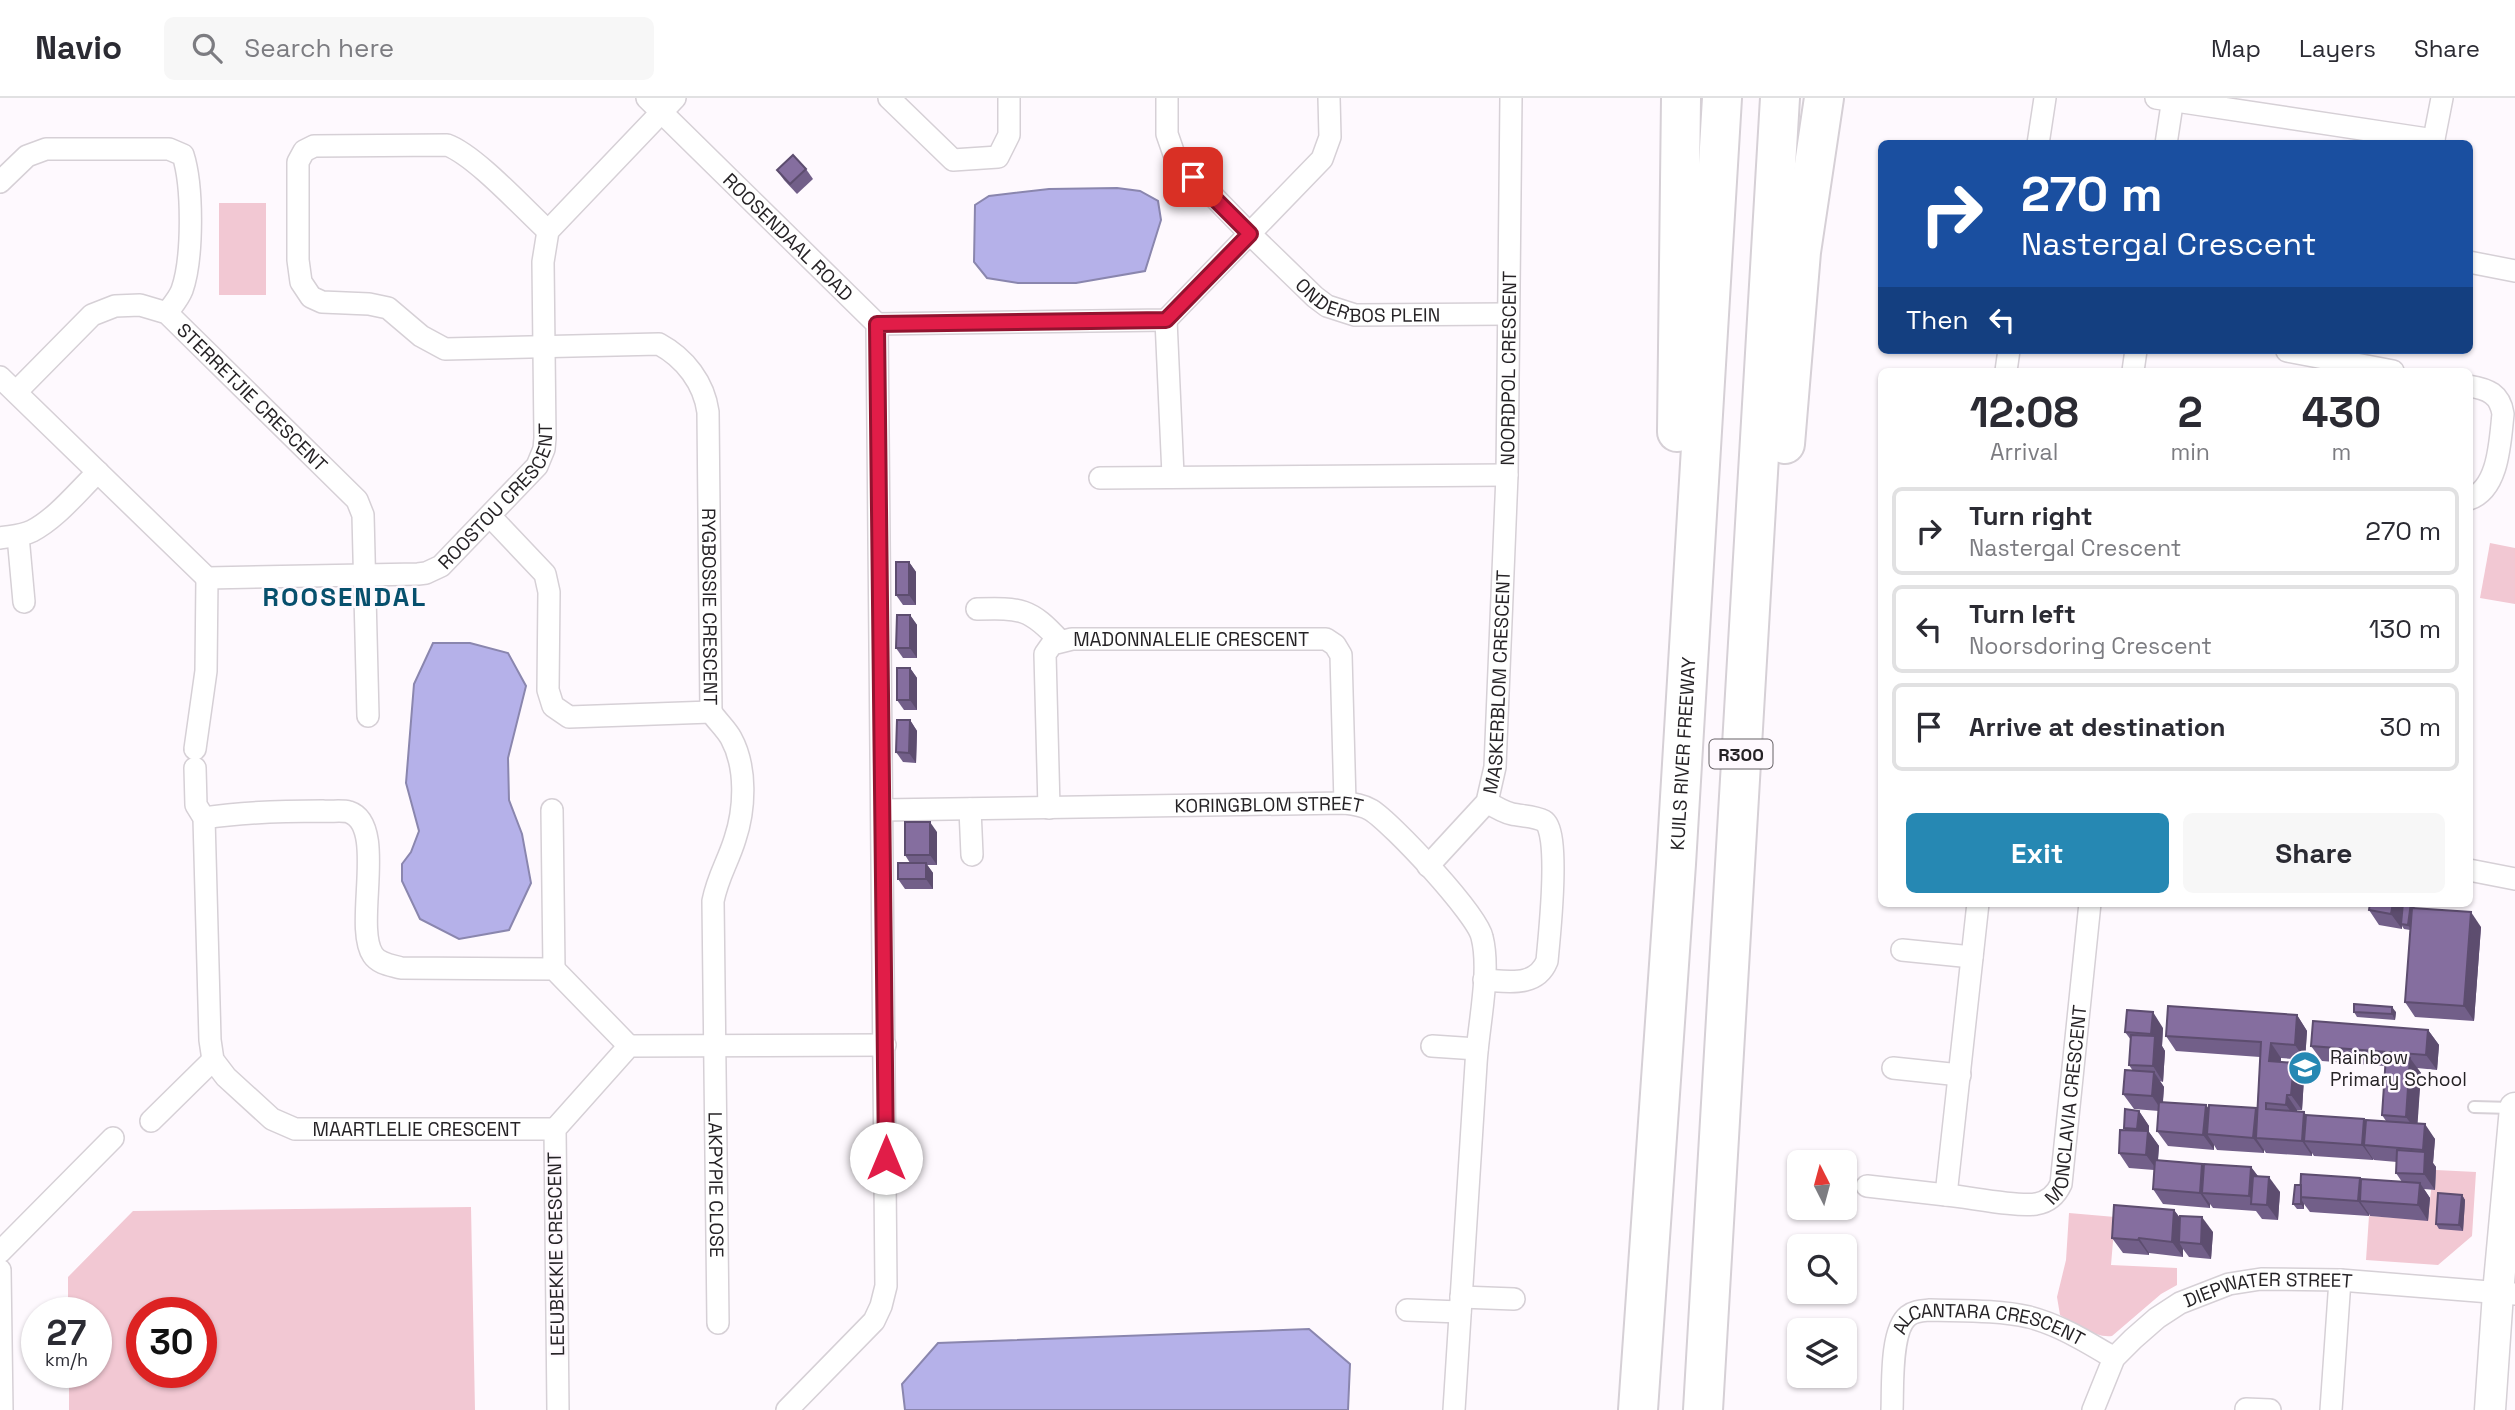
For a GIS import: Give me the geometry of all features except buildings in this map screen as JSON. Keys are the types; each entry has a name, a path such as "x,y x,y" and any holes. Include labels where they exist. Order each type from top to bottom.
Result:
{"highway":[{"path":"1676,864 1668,754 1677,490 1681,98"},
{"name":"KUILS RIVER FREEWAY","path":"1638,1410 1676,864 1722,98"},
{"name":"R300","path":"1703,1410 1780,98"},
{"path":"1737,809 1760,742 1801,252 1824,98"}],"street":[{"path":"889,98 953,160 998,157 1009,135 1009,98"},
{"name":"ONDERBOS PLEIN","path":"1167,98 1167,134 1175,158 1315,297 1339,311 1355,315 1508,314"},
{"path":"787,1410 874,1321 886,1286 877,324 1166,320 1322,159 1330,137 1329,98"},
{"name":"NOORDPOL CRESCENT","path":"1100,478 1173,475 1507,475 1511,98"},
{"path":"2039,140 2045,98"},
{"path":"2434,140 2442,98"},
{"path":"2166,140 2167,99 2326,134 2407,140"},
{"path":"548,232 661,103"},
{"name":"ROOSENDAAL ROAD","path":"661,103 877,324"},
{"name":"RYGBOSSIE CRESCENT","path":"490,516 545,574 549,592 548,690 553,706 569,717 711,712 708,412 702,387 684,363 659,344 445,349 421,336 388,308 369,303 322,302 311,297 301,282 298,260 298,162 304,151 314,146 447,145 462,152 476,164 548,232"},
{"path":"0,181 27,156 46,149 169,149 183,155 188,171 190,249 181,292 167,313"},
{"name":"ROOSTOU CRESCENT","path":"207,578 418,574 441,566 541,459 545,438 546,346 543,262 548,232"},
{"path":"2473,263 2515,271"},
{"name":"STERRETJIE CRESCENT","path":"16,393 92,314 115,306 140,305 167,313 357,500 363,515 368,716"},
{"path":"1166,320 1173,475"},
{"path":"2307,354 2378,368"},
{"path":"0,377 207,578 206,671 195,758 196,805 204,818 209,1027 213,1060 151,1121"},
{"path":"2473,387 2494,394 2502,406 2503,414 2491,481 2483,492 2473,497"},
{"path":"24,602 9,537 33,530 98,472"},
{"name":"MASKERBLOM CRESCENT","path":"1429,866 1487,802 1494,767 1507,475"},
{"path":"977,609 1007,608 1023,611 1041,621 1059,641"},
{"name":"MADONNALELIE CRESCENT","path":"1049,808 1045,654 1052,644 1059,641 1283,637 1326,639 1335,645 1341,654 1345,803"},
{"name":"LAKPYPIE CLOSE","path":"711,712 730,736 737,751 741,780 739,822 735,840 719,876 713,901 718,1323"},
{"path":"1484,979 1528,980 1544,967 1548,951 1553,873 1551,831 1548,824 1508,813 1487,802"},
{"name":"KORINGBLOM STREET","path":"882,810 1357,804 1374,813 1429,866 1479,928 1484,947 1454,1410"},
{"path":"970,809 972,855"},
{"path":"552,810 555,969 629,1046 885,1045"},
{"path":"204,818 277,811 349,812 361,820 367,835 368,934 372,953 381,963 401,968 555,969"},
{"path":"2473,871 2515,878"},
{"path":"1946,1195 1978,907"},
{"name":"MONCLAVIA CRESCENT","path":"1867,1186 2036,1204 2048,1200 2058,1191 2090,907"},
{"path":"1902,950 1972,957"},
{"name":"LEEUBEKKIE CRESCENT","path":"558,1410 555,1129 629,1046"},
{"path":"1432,1046 1477,1049"},
{"name":"MAARTLELIE CRESCENT","path":"213,1060 226,1077 272,1119 295,1129 555,1129"},
{"path":"1893,1068 1959,1075"},
{"path":"2490,1410 2506,1294 2515,1108"},
{"path":"0,1252 113,1138"},
{"path":"0,1270 2,1410"},
{"name":"DIEPWATER STREET","path":"2093,1410 2114,1358 2157,1318 2180,1303 2229,1284 2261,1279 2340,1280 2506,1294"},
{"path":"2331,1410 2340,1280"},
{"path":"1407,1310 1514,1299"},
{"name":"ALCANTARA CRESCENT","path":"1892,1410 1896,1335 1906,1317 1916,1312 1930,1310 2026,1316 2081,1338 2114,1358"},
{"path":"2246,1409 2270,1410"}],"lane":[{"path":"2474,1107 2515,1108"}],"shaded area":[{"path":"1117,188 1140,191 1158,201 1161,220 1145,271 1076,283 1018,283 987,278 974,262 975,205 989,196 1049,189"},
{"path":"219,203 266,203 266,295 219,295"},
{"path":"2490,543 2515,548 2515,604 2480,598"},
{"path":"433,643 470,643 508,653 526,686 508,758 509,800 522,834 531,883 509,930 459,939 420,919 402,881 402,864 411,852 419,831 406,783 414,684"},
{"path":"2436,1170 2476,1172 2472,1236 2438,1265 2366,1260 2369,1216 2428,1220"},
{"path":"471,1207 475,1410 69,1410 69,1388 112,1388 112,1297 68,1297 68,1277 133,1211"},
{"path":"2069,1213 2115,1217 2111,1265 2177,1268 2177,1285 2161,1294 2112,1336 2092,1333 2060,1315 2057,1297 2066,1260"},
{"path":"1309,1329 1350,1364 1348,1410 905,1410 902,1384 938,1343"}],"place":[{"name":"Rainbow Primary School","path":"2305,1068"}],"district":[{"name":"ROOSENDAL","path":"345,597"}],"route":[{"path":"886,1158 877,324 1166,320 1250,234 1193,177"}]}
